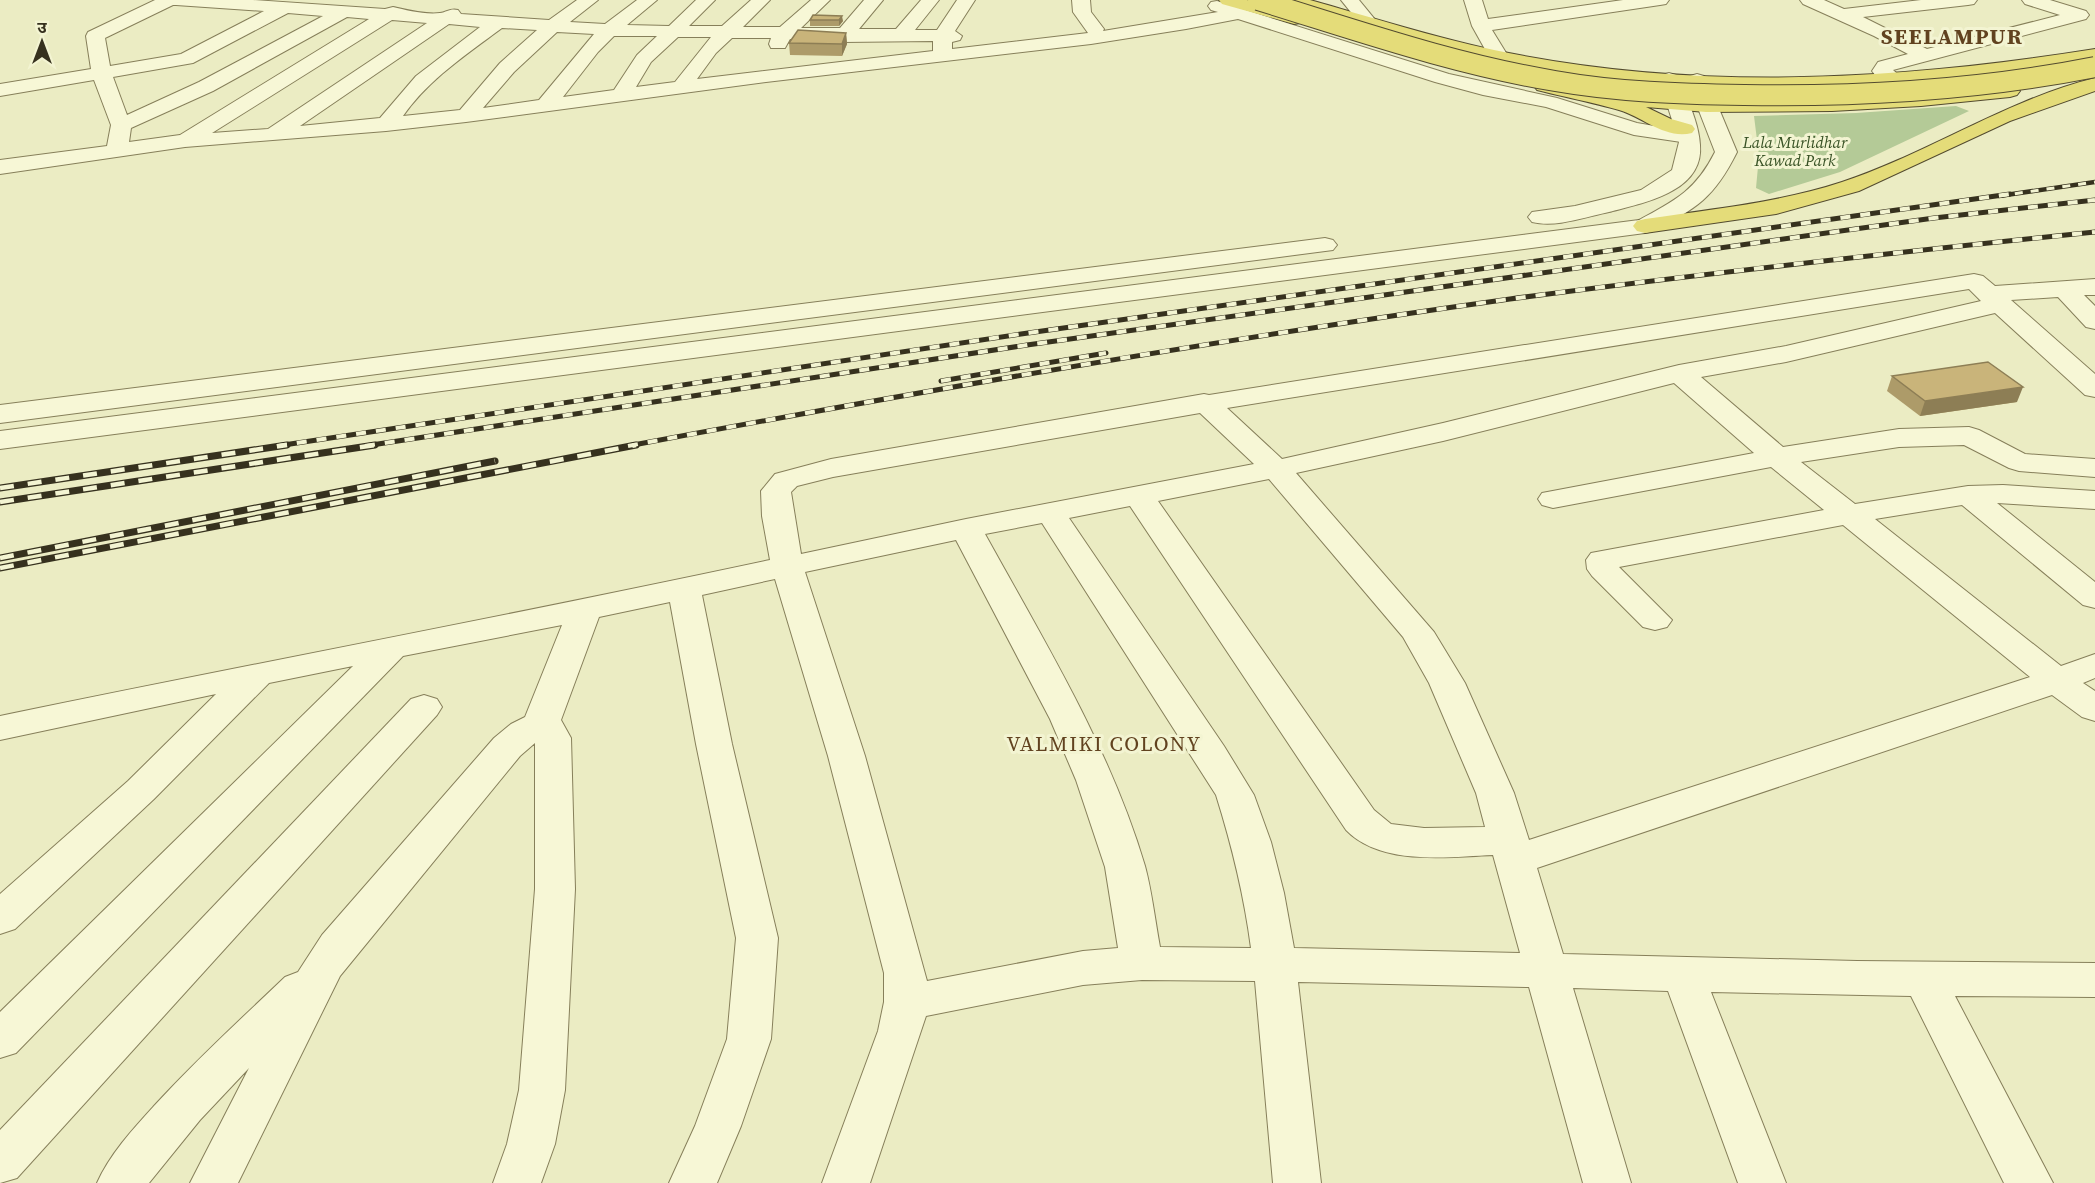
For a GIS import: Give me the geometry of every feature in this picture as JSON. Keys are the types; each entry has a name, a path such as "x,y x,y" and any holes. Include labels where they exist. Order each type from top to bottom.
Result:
{"highway":[{"path":"1258,0 1484,65 1554,81 1630,91 1811,96 1922,91 2019,80 2095,67"},
{"path":"1290,0 1498,56 1599,73 1670,79 1753,84 1893,80 2041,65 2095,55"},
{"path":"1233,6 1411,56 1628,106 1686,133"},
{"path":"1554,88 1644,101 1708,106 1833,106 1935,100 2095,78"},
{"path":"1645,226 1776,207 1851,186 2003,117 2095,84"}],"street":[{"path":"117,149 121,125 102,75 95,41 96,34 169,0"},
{"path":"176,0 291,4 343,8 388,15 609,30 900,36 943,46 1183,16"},
{"path":"185,141 412,0"},
{"path":"272,135 475,0"},
{"path":"466,116 512,62 553,26 589,0"},
{"path":"546,105 562,81 609,30 648,0"},
{"path":"621,95 644,58 706,0"},
{"path":"681,88 723,34 761,0"},
{"path":"766,76 782,35 821,0"},
{"path":"843,36 874,0"},
{"path":"900,36 930,0"},
{"path":"943,46 966,0"},
{"path":"1081,0 1082,12 1095,28"},
{"path":"1198,0 1233,6 1442,78 1550,102 1634,129 1686,133"},
{"path":"1350,0 1368,22"},
{"path":"1473,0 1481,26 1498,56"},
{"path":"1481,26 1660,0"},
{"path":"1809,0 1925,56"},
{"path":"1842,14 1968,0"},
{"path":"2031,0 2087,14"},
{"path":"0,90 102,75 186,59 291,4"},
{"path":"0,167 185,141 466,116 681,88 766,76 1045,28 1095,28 1183,16 1233,6"},
{"path":"121,125 167,106 238,70 343,8"},
{"path":"1893,80 1882,71 1885,66 2087,14"},
{"path":"386,124 405,96 426,75 497,23"},
{"path":"0,414 1575,213 1648,195 1682,174 1691,145 1670,79"},
{"path":"0,440 1645,226 1698,198 1714,177 1726,152 1697,80"},
{"path":"89,97 110,94"},
{"path":"1648,195 1684,205"},
{"path":"846,1183 888,1068 906,1003 905,973 868,830 788,567 776,510 776,491 786,480 831,468 1204,402 1974,281 2095,389"},
{"path":"5,731 257,674 585,610 966,528 1276,469 1443,432 1679,373 1805,349 1994,299 2095,287"},
{"path":"2064,289 2095,321"},
{"path":"1756,314 1805,349"},
{"path":"1679,373 1847,514 2095,709"},
{"path":"1204,402 1276,469 1417,632 1452,692 1495,792 1607,1183"},
{"path":"1553,499 1889,440 1957,435 1978,439 2019,462 2095,468"},
{"path":"1655,620 1603,569 1602,560 1847,514 1968,495 2003,494 2095,500"},
{"path":"1968,495 2095,597"},
{"path":"1139,496 1353,811 1369,829 1378,835 1513,850 1831,754 2057,681 2095,665"},
{"path":"1050,512 1211,755 1234,795 1251,842 1264,893 1275,964 1298,1183"},
{"path":"966,528 1068,719 1095,780 1125,867 1142,963"},
{"path":"684,589 714,744 750,897 757,938 749,1039 718,1126 693,1183"},
{"path":"540,726 585,610"},
{"path":"0,1040 392,647"},
{"path":"0,918 141,790 257,674"},
{"path":"0,1163 424,707"},
{"path":"122,1183 138,1159 189,1100 323,966 507,747 524,730 540,726 552,732 553,738 555,889 542,1090 531,1144 517,1183"},
{"path":"906,1003 1083,968 1142,963 1545,970 1925,981 2095,981"},
{"path":"214,1183 323,966"},
{"path":"1683,974 1762,1183"},
{"path":"1925,981 2029,1183"}],"green space":[{"name":"Lala Murlidhar Kawad Park","path":"1956,106 1969,111 1840,172 1769,194 1756,188 1759,156 1754,116 1856,113"}],"building":[{"path":"813,15 842,16 839,20 810,20"},
{"path":"798,30 846,33 842,44 789,43"},
{"path":"1988,362 2023,387 1925,401 1892,376"}],"railway":[{"path":"1999,196 2095,182"},
{"path":"277,446 1021,334 2010,194"},
{"path":"365,446 1027,345 1934,218 2095,200"},
{"path":"628,446 1068,367 1399,315 1729,272 2095,232"},
{"path":"941,381 1106,353"},
{"path":"0,488 287,445"},
{"path":"0,502 375,445"},
{"path":"0,568 636,445"},
{"path":"0,558 495,461"}],"district":[{"name":"SEELAMPUR","path":"1952,36"},
{"name":"VALMIKI COLONY","path":"1104,744"}]}
